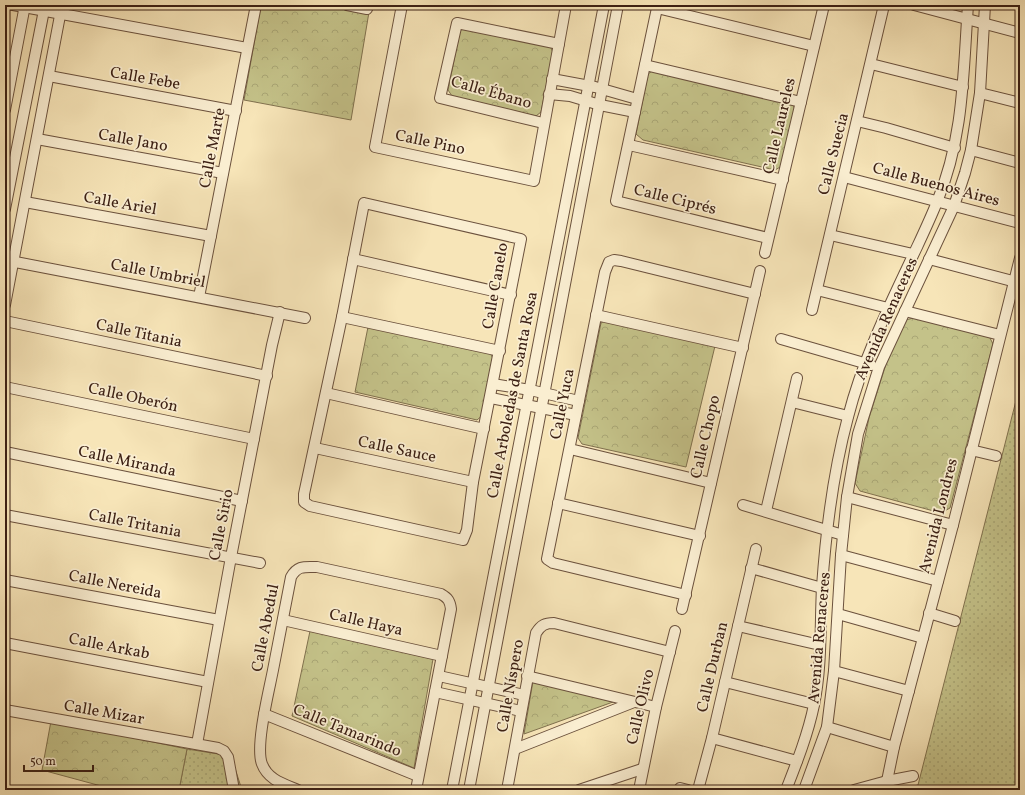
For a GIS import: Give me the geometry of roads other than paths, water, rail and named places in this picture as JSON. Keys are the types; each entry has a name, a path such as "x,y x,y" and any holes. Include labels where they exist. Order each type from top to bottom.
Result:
{"street":[{"path":"12,5 61,10 248,48"},
{"name":"Calle Marte","path":"199,297 256,5"},
{"path":"347,5 367,9"},
{"name":"Calle Pino","path":"402,5 375,147 534,180 543,123 566,5"},
{"name":"Calle Arboledas de Santa Rosa","path":"469,790 542,408 592,103 596,87 604,5"},
{"name":"Calle Arboledas de Santa Rosa","path":"452,790 526,405 592,103 618,5"},
{"name":"Calle Laureles","path":"765,253 824,5"},
{"name":"Calle Suecia","path":"812,310 884,5"},
{"path":"914,5 1020,33"},
{"name":"Avenida Renaceres","path":"786,790 797,761 814,704 818,681 826,530 831,497 848,416 865,363 888,308 938,201 955,148 963,87 968,5"},
{"name":"Avenida Renaceres","path":"804,790 827,727 834,671 841,555 847,497 858,434 879,367 954,206 961,185 971,150 980,94 985,5"},
{"path":"5,110 25,6"},
{"path":"5,209 6,197 45,8"},
{"name":"Calle Ciprés","path":"768,238 616,200 629,145 637,99 657,8 814,46"},
{"path":"5,305 9,260 25,202 61,10"},
{"name":"Calle Ébano","path":"543,123 440,98 457,23 559,44"},
{"path":"871,64 963,87"},
{"path":"645,65 801,102"},
{"name":"Calle Febe","path":"49,76 236,111"},
{"path":"552,78 596,87 637,99"},
{"path":"549,94 570,96 592,103 635,112"},
{"path":"980,94 1020,103"},
{"path":"857,121 955,148"},
{"name":"Calle Jano","path":"37,139 223,173"},
{"path":"629,145 783,180"},
{"path":"971,150 1020,163"},
{"name":"Calle Buenos Aires","path":"844,177 1020,223"},
{"name":"Calle Ariel","path":"25,202 211,236"},
{"name":"Calle Canelo","path":"364,203 521,239 511,295 474,482 466,534 463,540 307,504 304,502 303,498 342,317 364,203"},
{"path":"830,235 913,254"},
{"name":"Avenida Londres","path":"887,781 894,748 953,525 1000,336 1017,282 1020,258"},
{"path":"353,259 511,295"},
{"path":"929,259 1017,282"},
{"name":"Calle Umbriel","path":"9,260 305,318"},
{"name":"Calle Yuca","path":"686,595 549,561 547,559 606,266 609,262 614,260 755,294"},
{"name":"Calle Chopo","path":"682,609 760,271"},
{"path":"817,290 888,308"},
{"path":"904,311 1000,336"},
{"name":"Calle Sirio","path":"197,744 231,557 280,312"},
{"path":"596,315 742,348"},
{"path":"342,317 500,351"},
{"name":"Calle Titania","path":"5,321 267,376"},
{"path":"781,339 879,367"},
{"path":"766,511 798,378"},
{"path":"493,384 530,390 579,401"},
{"name":"Calle Oberón","path":"5,387 254,439"},
{"path":"326,393 484,430"},
{"path":"490,398 576,415"},
{"path":"792,402 848,416"},
{"name":"Calle Sauce","path":"314,448 474,482"},
{"path":"570,449 711,483"},
{"path":"971,450 996,456"},
{"name":"Calle Miranda","path":"5,452 242,501"},
{"path":"847,497 953,525"},
{"path":"558,504 700,536"},
{"path":"743,505 843,535"},
{"name":"Calle Tritania","path":"5,515 260,563"},
{"name":"Calle Durban","path":"698,790 712,738 756,549"},
{"path":"841,555 938,581"},
{"name":"Calle Abedul","path":"298,790 273,779 265,771 261,763 260,747 264,714 291,577 297,569 305,567 317,567 441,594 447,597 450,602 451,609 439,676 416,790"},
{"path":"751,568 822,588"},
{"name":"Calle Nereida","path":"5,580 220,620"},
{"path":"929,613 955,621"},
{"path":"838,614 923,638"},
{"name":"Calle Haya","path":"283,620 442,656"},
{"name":"Calle Níspero","path":"507,790 536,632 541,626 546,623 554,623 670,652"},
{"path":"738,626 820,645"},
{"name":"Calle Olivo","path":"638,790 656,707 675,631"},
{"name":"Calle Arkab","path":"5,643 208,682"},
{"path":"834,671 909,691"},
{"path":"439,676 524,695"},
{"path":"527,676 656,707"},
{"path":"725,682 814,704"},
{"path":"435,692 521,711"},
{"path":"515,749 634,702"},
{"name":"Calle Mizar","path":"5,710 218,748 224,751 228,757 234,790"},
{"name":"Calle Tamarindo","path":"264,714 418,776"},
{"path":"827,727 894,748"},
{"path":"712,738 797,761"},
{"path":"579,790 642,768"},
{"path":"854,790 913,776"}]}
